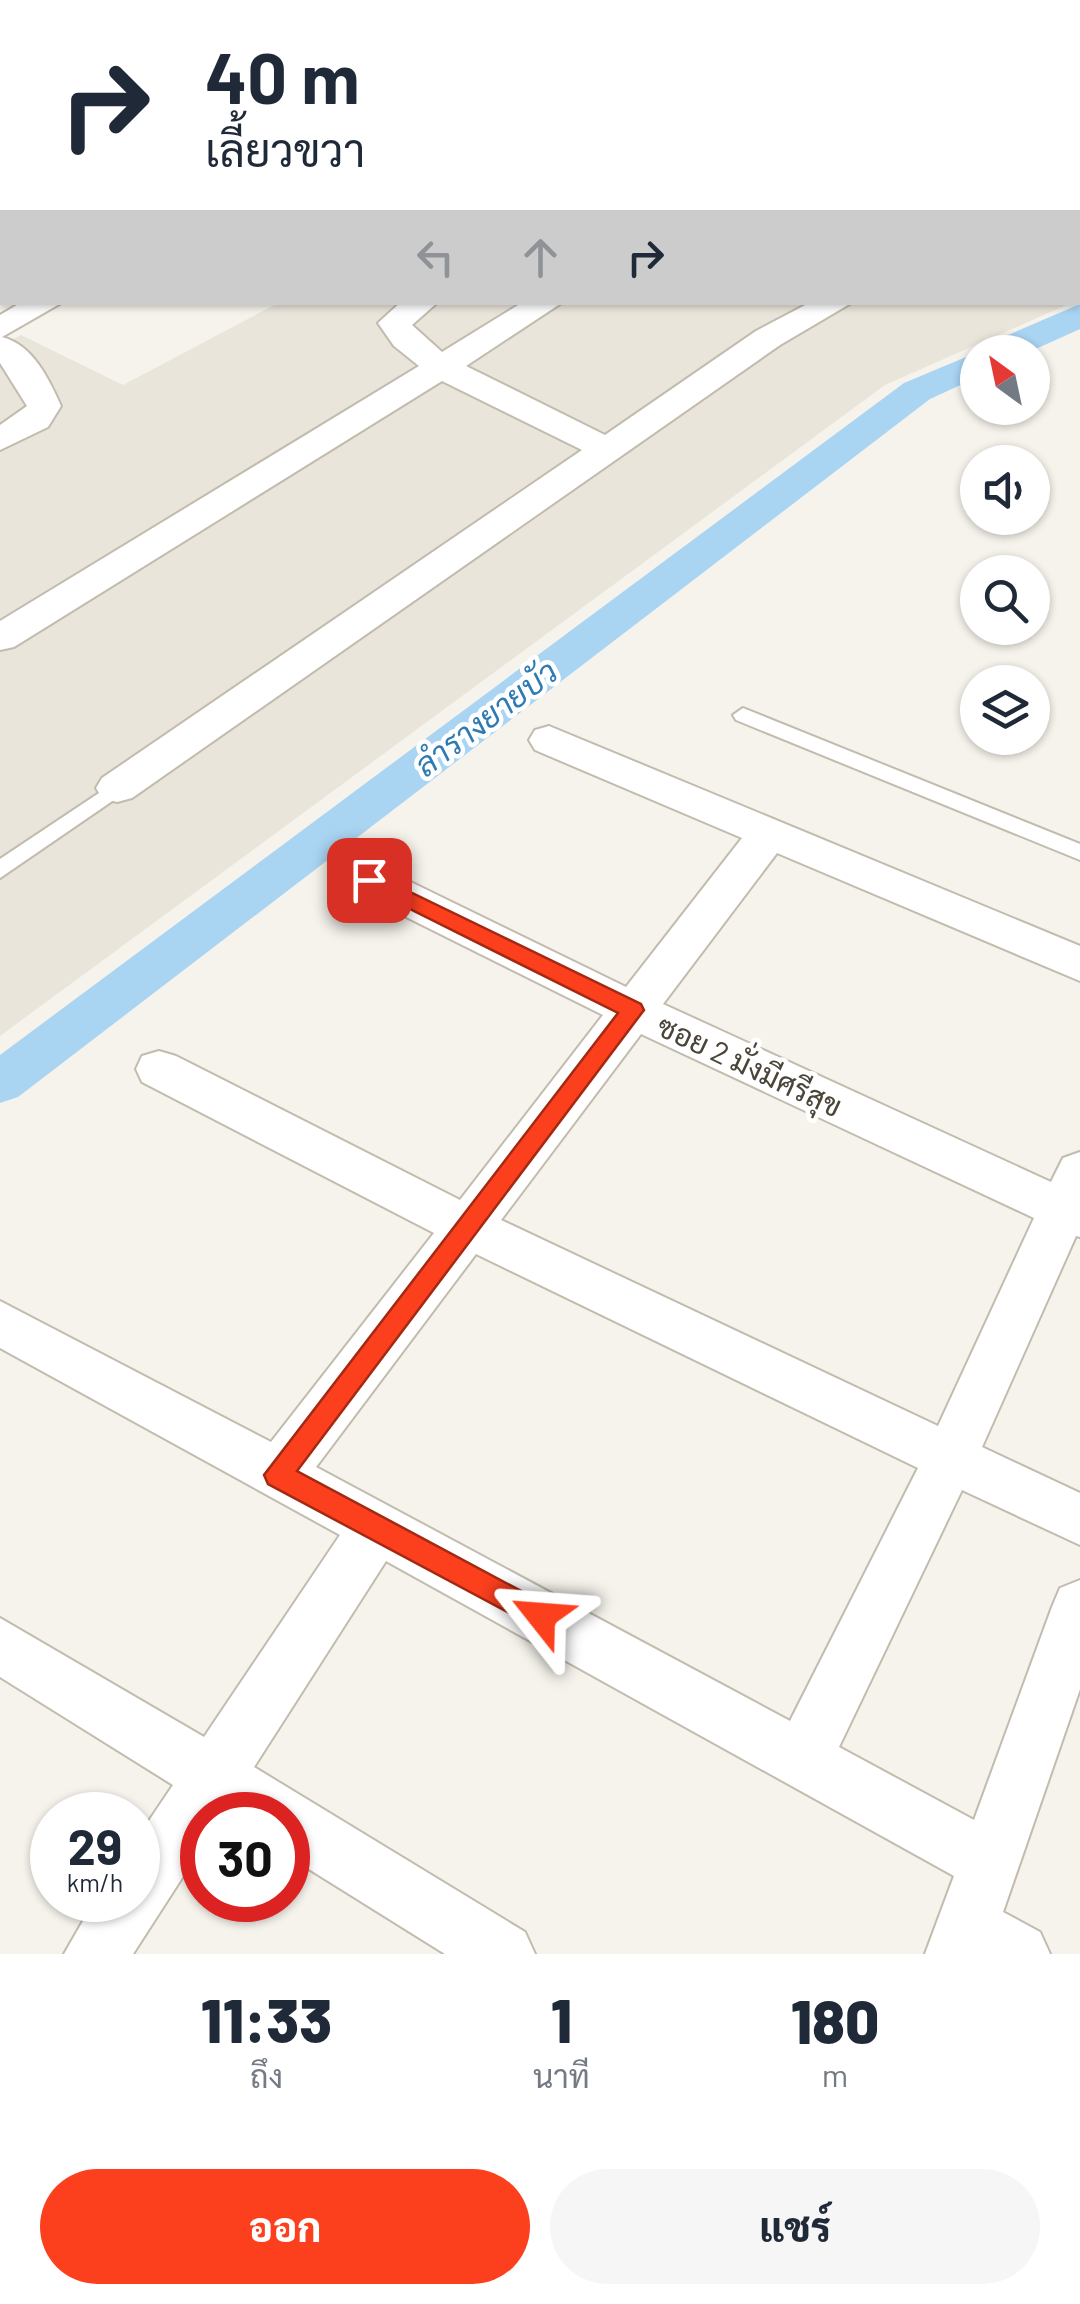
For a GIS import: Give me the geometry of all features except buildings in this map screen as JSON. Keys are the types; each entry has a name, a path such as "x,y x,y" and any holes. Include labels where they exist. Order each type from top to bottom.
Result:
{"street":[{"path":"0,328 42,305"},
{"path":"418,305 394,323 399,336 442,367 607,448"},
{"path":"0,638 542,305"},
{"path":"117,788 768,338 832,305"},
{"path":"0,348 22,362 44,406 36,420 0,439"},
{"path":"0,392 38,393"},
{"path":"549,740 1080,964"},
{"path":"278,1475 768,834"},
{"name":"ซอย 2 มั่งมีศรีสุข","path":"369,880 632,1010 1074,1199"},
{"path":"159,1070 467,1227 949,1461 1080,1520"},
{"path":"802,1759 1074,1199"},
{"path":"0,1323 990,1863"},
{"path":"160,1856 377,1527"},
{"path":"981,1945 990,1863 1080,1607"},
{"path":"0,1645 238,1792"},
{"path":"310,1836 502,1954"},
{"path":"96,1954 117,1922"}],"lane":[{"path":"742,715 1080,852"},
{"path":"0,870 117,788"}],"shaded area":[{"path":"274,305 1066,305 998,335 960,335 960,352 885,385 0,1036 0,346 21,335 123,385"}],"waterway":[{"name":"ลำรางยายบัว","path":"1037,335 1080,315"},
{"name":"ลำรางยายบัว","path":"0,1083 917,391 960,371"}],"route":[{"path":"369,880 632,1010 278,1475 541,1616"}]}
